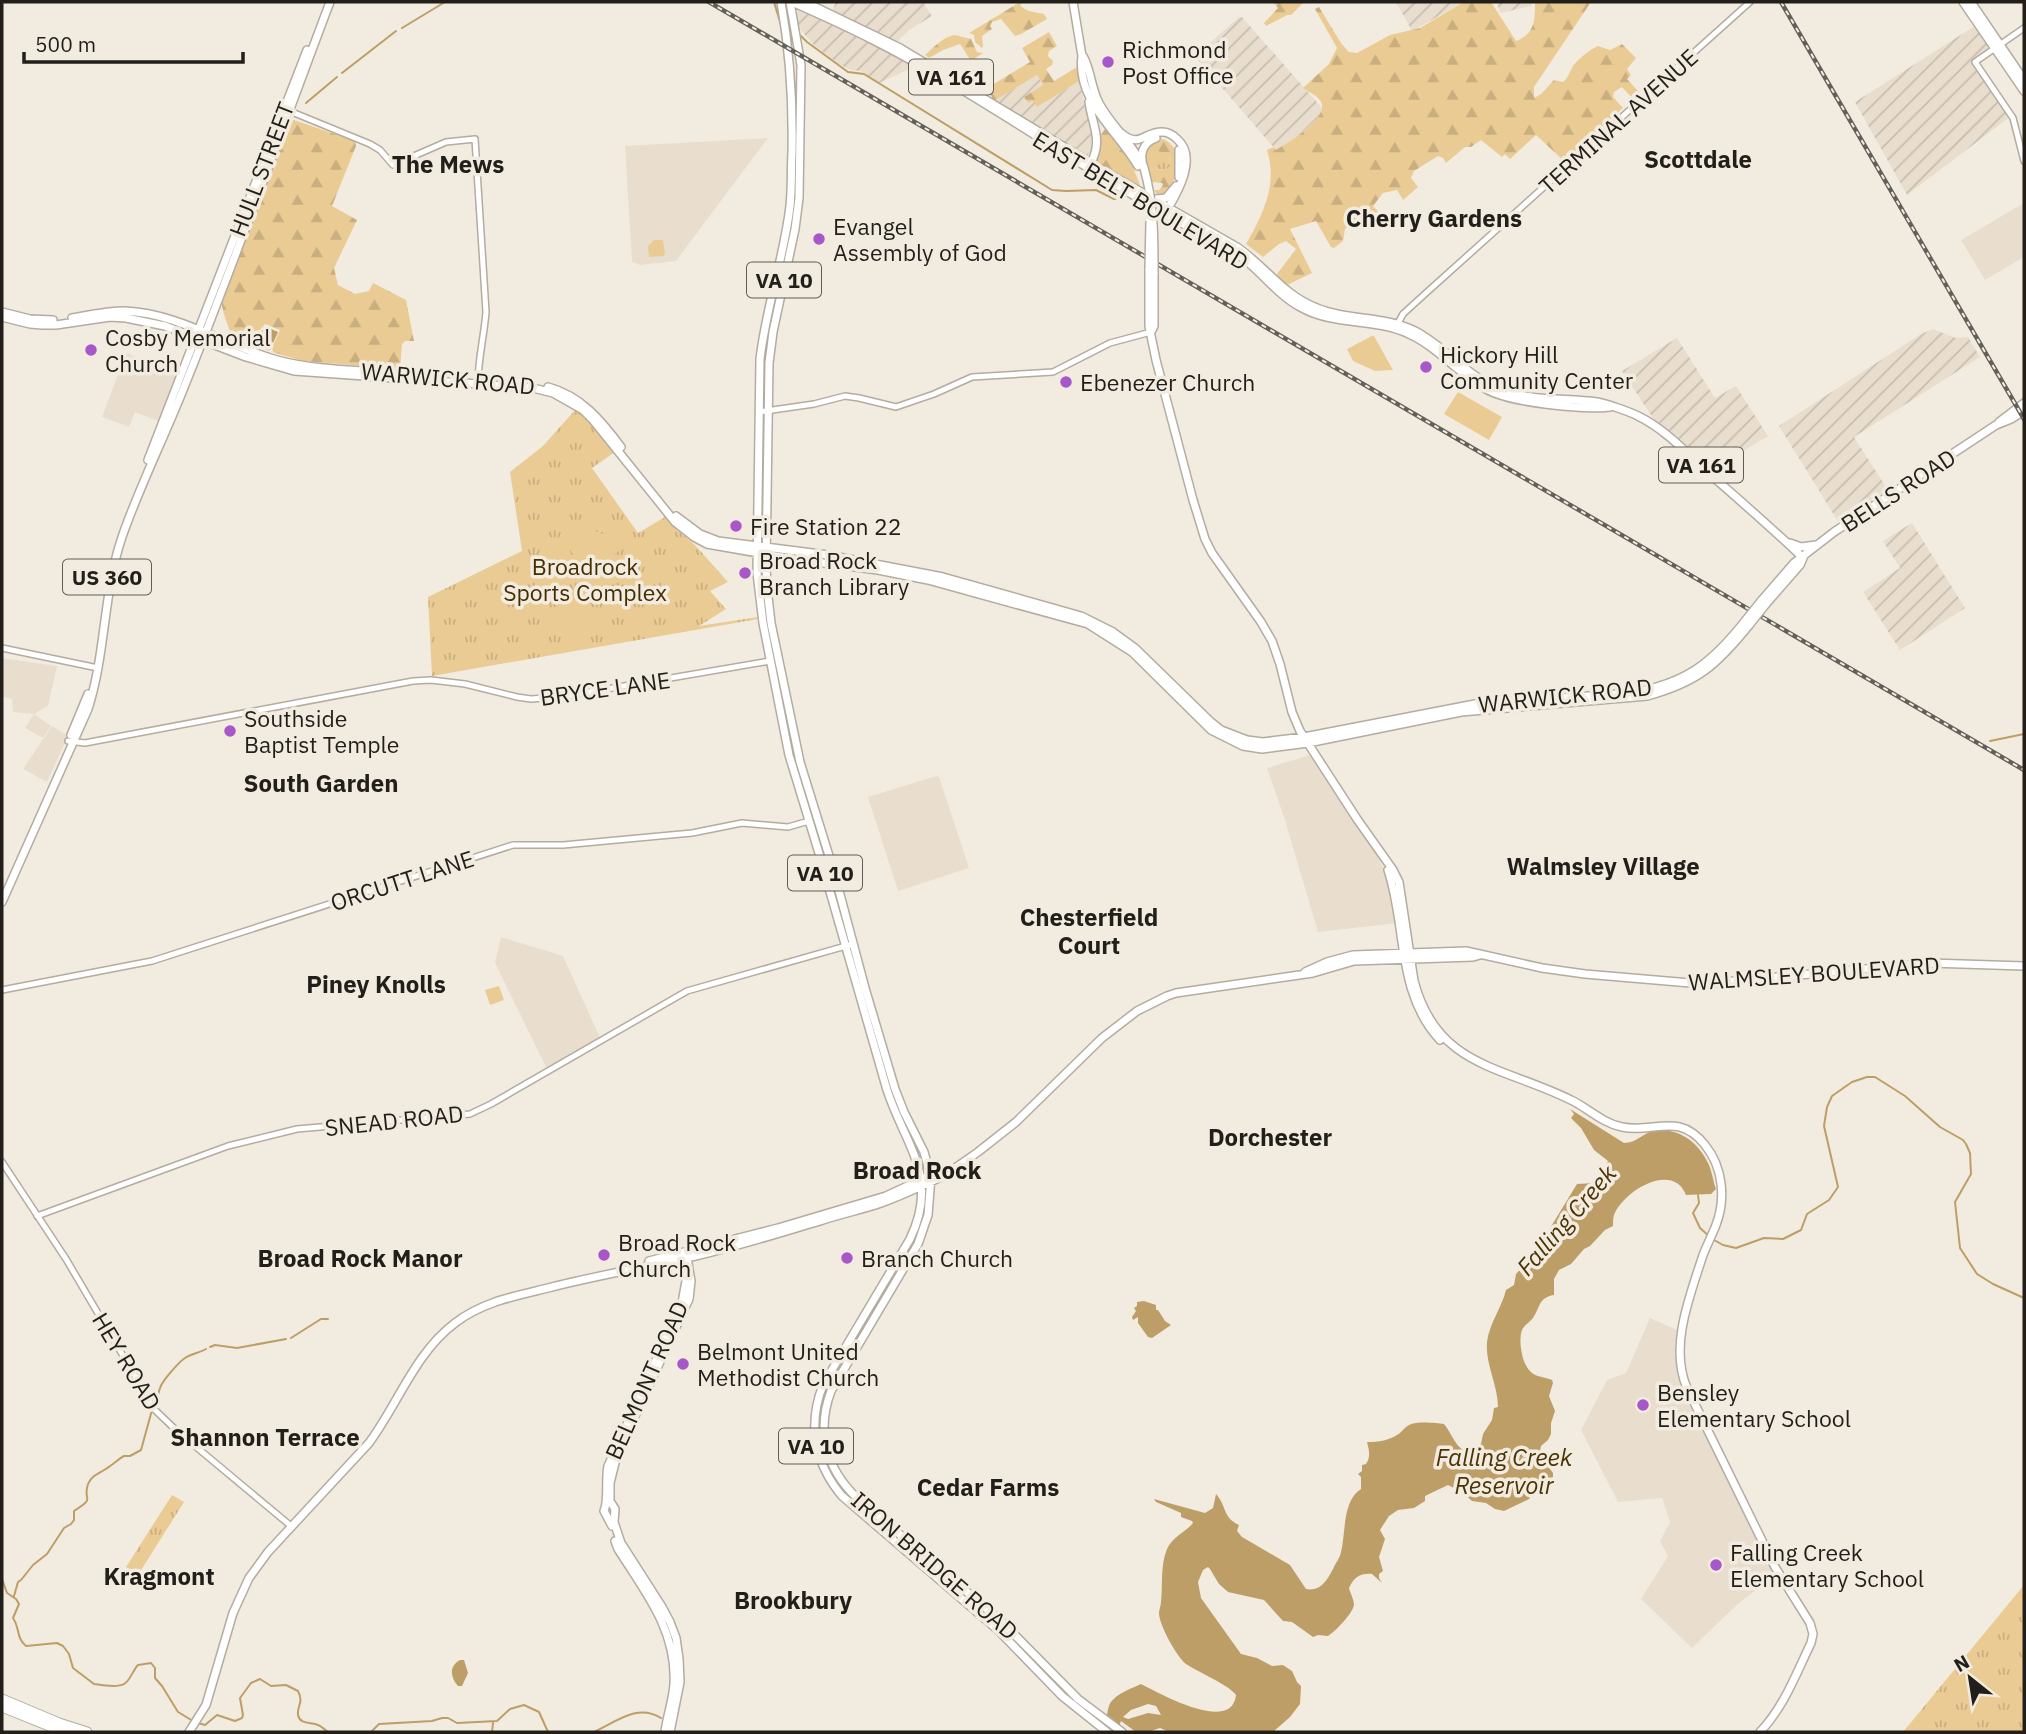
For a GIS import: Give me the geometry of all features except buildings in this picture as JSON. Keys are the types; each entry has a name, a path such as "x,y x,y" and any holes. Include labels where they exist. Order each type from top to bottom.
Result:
{"highway":[{"path":"2,1699 87,1732"},
{"path":"2,1707 64,1732"}],"main road":[{"name":"HULL STREET","path":"200,336 328,2"},
{"name":"VA 10","path":"781,2 788,41 792,90 790,203 763,335 759,412 762,551 771,623 800,762 837,882 849,945 887,1090 914,1151 921,1183"},
{"name":"VA 10","path":"791,2 801,65 799,198 773,332 768,377 760,602 789,755 895,1089 924,1152 931,1179"},
{"name":"EAST BELT BOULEVARD","path":"791,2 804,4 906,58 1167,210 1236,253 1274,289 1303,309 1335,319 1397,326 1417,332 1472,373 1501,390 1525,396 1601,403 1638,416 1656,427 1803,558"},
{"path":"1073,2 1081,63 1098,138 1090,166"},
{"path":"1962,2 2024,79"},
{"path":"1971,2 2024,91"},
{"path":"793,15 796,9 804,4"},
{"path":"1082,56 1097,100 1121,133 1140,167 1149,201 1149,326 1205,539 1273,644 1292,712 1306,740 1388,866 1388,872 1399,895 1410,987 1418,1007 1432,1030 1448,1047 1470,1062 1571,1100 1608,1123 1632,1129 1663,1125 1689,1131 1704,1143 1715,1161 1722,1188 1721,1209 1703,1255 1682,1331 1679,1353 1681,1370 1774,1567 1813,1630 1811,1643 1781,1704 1760,1732"},
{"path":"1088,94 1101,117 1130,149"},
{"name":"HULL STREET","path":"200,336 232,262 286,110"},
{"path":"1121,133 1136,141 1160,132 1176,138 1181,143 1185,153 1185,167 1167,210"},
{"path":"1130,149 1151,135"},
{"path":"1140,167 1142,150 1148,141 1161,137 1172,141 1181,157 1176,205 1183,216"},
{"name":"EAST BELT BOULEVARD","path":"1090,166 1237,247 1279,285 1316,308 1338,314 1383,319 1420,339 1487,390 1506,397 1558,405 1598,409 1611,407"},
{"path":"1151,198 1166,198 1178,188"},
{"name":"WARWICK ROAD","path":"2,314 30,324 42,325 110,317 126,318 165,326 289,362 478,381 533,383 569,395 599,418 655,491 682,522 700,534 762,551 928,580 1075,620 1094,628 1132,652 1211,730 1243,746 1262,749 1475,704 1631,693 1674,682 1723,649 1748,623 1794,563 1803,558"},
{"name":"US 360","path":"2,902 71,742 87,697 96,667 105,589 115,547 200,336"},
{"path":"1445,352 1448,361"},
{"name":"BELLS ROAD","path":"1803,558 1834,532 1996,425 2024,403"},
{"name":"BELLS ROAD","path":"1996,425 2024,411"},
{"path":"1786,542 1801,547 1817,545"},
{"name":"US 360","path":"2,893 71,742"},
{"name":"WALMSLEY BOULEVARD","path":"191,1730 201,1715 216,1677 232,1617 249,1578 291,1526 369,1443 429,1349 454,1323 489,1303 684,1255 758,1240 866,1208 931,1179 955,1168 1016,1122 1102,1038 1146,1006 1176,993 1313,973 1354,961 1407,956 1480,955 1585,974 1702,984 1930,963 2024,966"},
{"name":"IRON BRIDGE ROAD","path":"931,1179 928,1215 918,1244 839,1376 828,1400 823,1436 827,1455 836,1475 856,1497 1002,1622 1064,1686 1121,1731"},
{"name":"IRON BRIDGE ROAD","path":"921,1183 919,1216 910,1239 819,1395 814,1433 818,1456 827,1477 842,1496 999,1631 1062,1696 1103,1730"},
{"name":"BELMONT ROAD","path":"667,1732 680,1675 676,1638 662,1607 621,1543 610,1512 610,1483 617,1455 689,1299 691,1281 684,1255"}],"street":[{"name":"TERMINAL AVENUE","path":"1397,326 1403,314 1750,2"},
{"path":"2024,28 1975,63 2013,118 2024,161"},
{"path":"286,110 362,140 380,150 393,165 446,142 475,139 486,312 478,360 478,381"},
{"path":"759,412 814,404 845,396 896,407 972,377 1053,372 1110,343 1151,332"},
{"path":"2,648 96,667"},
{"name":"BRYCE LANE","path":"71,742 88,743 413,681 465,684 517,698 531,699 560,697 770,661"},
{"name":"ORCUTT LANE","path":"2,990 152,961 513,845 563,845 698,832 742,823 788,827 809,821"},
{"name":"SNEAD ROAD","path":"37,1216 228,1146 297,1129 470,1114 687,991 849,945"},
{"name":"HEY ROAD","path":"2,1162 66,1259 131,1373 159,1415 291,1526"}],"shaded area":[{"path":"836,2 923,2 932,16 909,30 897,42 832,11"},
{"path":"1396,2 1464,2 1412,31"},
{"path":"1497,2 1531,2 1532,6 1500,13"},
{"path":"801,9 916,66 879,83 861,71 851,70 814,45 798,27 796,13"},
{"path":"1242,17 1322,108 1319,117 1298,137 1276,150 1197,59 1196,55"},
{"path":"1978,24 1994,48 1976,60 2011,116 1907,195 1855,102"},
{"path":"1037,75 1043,85 1033,100 1037,106 1079,81 1093,133 1092,146 1087,157 994,101"},
{"path":"768,138 676,261 640,265 632,262 625,146"},
{"path":"2024,203 2024,257 1985,280 1961,240"},
{"path":"1933,329 1956,338 1968,337 1980,357 1854,437 1888,490 1839,523 1779,426 1921,334"},
{"path":"1677,338 1715,398 1736,386 1768,436 1712,470 1653,418 1622,371"},
{"path":"126,353 179,373 160,422 135,412 129,427 102,417"},
{"path":"1912,523 1965,608 1900,650 1863,592 1900,568 1883,541"},
{"path":"2,658 57,666 48,706 34,714 13,712 12,699 2,696"},
{"path":"34,714 51,726 43,738 25,728"},
{"path":"52,726 68,736 47,782 23,769"},
{"path":"1310,755 1377,855 1385,872 1398,923 1318,932 1267,768"},
{"path":"939,777 969,868 898,891 868,797"},
{"path":"501,937 563,956 602,1042 549,1073 495,963"},
{"path":"1650,1318 1677,1330 1675,1355 1680,1380 1775,1574 1692,1648 1641,1599 1668,1556 1660,1541 1670,1522 1662,1498 1618,1502 1581,1430 1607,1380 1626,1373"}],"green space":[{"path":"1023,2 1020,5 1025,9 1044,14 1047,19 1015,36 1001,19 992,22 992,29 982,36 982,48 975,42 974,35 969,33"},
{"path":"1273,2 1304,2 1291,15 1266,26 1264,23 1278,8"},
{"path":"1464,2 1491,2 1516,41 1530,30 1534,20 1535,2 1591,2 1534,87 1534,98 1554,80 1563,82 1575,63 1591,50 1598,46 1610,50 1622,44 1636,58 1627,69 1631,75 1627,79 1640,93 1634,100 1622,87 1614,92 1613,97 1623,108 1564,161 1536,135 1510,159 1505,154 1502,157 1481,140 1471,147 1465,147 1446,163 1438,156 1414,171 1411,178 1418,187 1403,200 1397,190 1383,193 1373,206 1384,217 1369,230 1358,218 1345,229 1343,241 1334,248 1316,221 1290,229 1312,273 1287,285 1283,283 1277,274 1296,249 1286,241 1263,257 1246,244 1258,222 1270,187 1267,150 1274,147 1276,150 1298,136 1313,123 1322,109 1320,100 1303,88 1329,64 1337,48 1315,9 1319,7 1349,52 1357,53 1390,35 1420,28"},
{"path":"1049,32 1057,46 1049,51 1048,56 1053,61 1046,69 1054,81 1077,67 1079,81 1037,107 1033,101 1028,103 1024,97 1043,85 1037,75 994,101 987,88 1030,62 1022,48"},
{"path":"955,35 971,39 977,52 983,53 971,61 960,44 929,58 925,55 943,40"},
{"path":"291,119 355,141 356,146 332,206 357,220 334,268 338,285 355,294 369,291 373,283 406,300 414,341 405,341 402,344 400,369 303,361 275,353 272,348 280,330 265,324 252,345 237,340 230,331 222,303 283,131"},
{"path":"1105,129 1131,162 1140,185 1133,185 1096,162 1100,136"},
{"path":"1163,139 1175,150 1178,165 1171,187 1166,194 1158,196 1154,190 1159,190 1163,185 1152,182 1149,170 1167,169 1170,166 1169,152 1160,152 1154,146 1156,140"},
{"path":"1156,140 1160,152 1169,151 1170,166 1167,169 1149,170 1145,162 1146,149"},
{"path":"654,240 663,240 663,256 649,257 648,246"},
{"path":"1372,336 1393,370 1375,371 1353,361 1347,349"},
{"path":"1458,392 1502,417 1489,440 1444,414"},
{"name":"Broadrock Sports Complex","path":"576,409 594,425 615,452 592,468 638,533 665,517 728,582 710,591 726,609 699,626 758,619 432,676 428,597 522,551 510,472 543,446"},
{"path":"585,529 605,535 620,550 586,573 582,571 563,537"},
{"path":"542,555 560,557 552,596 533,594"},
{"path":"676,575 688,589 677,599 664,585"},
{"path":"578,592 585,594 603,628 587,634 572,634 558,627 546,614"},
{"path":"499,986 504,1000 490,1005 485,990"},
{"path":"172,1495 184,1502 138,1575 126,1567"},
{"path":"2024,1585 2024,1732 1903,1732"}],"water":[{"path":"264,326 278,332 270,350 257,345"},
{"name":"Falling Creek Reservoir","path":"1570,1109 1624,1143 1654,1131 1679,1134 1693,1143 1704,1155 1716,1189 1711,1194 1686,1195 1680,1185 1671,1180 1660,1180 1637,1189 1619,1206 1614,1215 1613,1226 1584,1249 1571,1264 1559,1270 1554,1279 1554,1295 1542,1300 1533,1318 1523,1328 1521,1346 1525,1364 1533,1374 1552,1380 1553,1383 1549,1396 1555,1411 1551,1434 1541,1446 1540,1452 1553,1477 1539,1481 1529,1499 1504,1511 1486,1503 1472,1501 1448,1485 1425,1496 1425,1501 1414,1508 1398,1510 1389,1516 1380,1530 1385,1539 1379,1557 1383,1571 1379,1578 1382,1583 1372,1574 1356,1578 1349,1588 1353,1608 1328,1636 1313,1637 1292,1622 1283,1621 1264,1600 1228,1592 1208,1567 1203,1570 1198,1582 1201,1598 1241,1654 1272,1666 1283,1665 1292,1671 1301,1686 1300,1704 1273,1732 1169,1732 1160,1728 1136,1732 1121,1721 1117,1732 1100,1732 1106,1722 1111,1702 1141,1684 1194,1708 1209,1711 1222,1711 1232,1706 1236,1695 1186,1664 1162,1625 1159,1613 1165,1555 1172,1541 1193,1523 1181,1517 1181,1513 1154,1499 1205,1513 1213,1508 1216,1494 1227,1515 1239,1525 1237,1531 1242,1537 1290,1565 1306,1589 1316,1589 1329,1576 1340,1556 1348,1509 1355,1494 1361,1489 1361,1477 1358,1474 1369,1459 1367,1442 1388,1439 1409,1425 1426,1423 1444,1424 1457,1444 1468,1453 1481,1444 1483,1434 1492,1420 1494,1408 1498,1407 1487,1342 1506,1290 1514,1285 1516,1274 1533,1256 1577,1184 1594,1183 1608,1161 1594,1150 1581,1128 1571,1118 1574,1114","holes":["1148,1704 1156,1706 1161,1715 1148,1713 1128,1719 1123,1717 1131,1710"]},
{"path":"1137,1302 1156,1305 1156,1310 1171,1325 1152,1338 1148,1337 1138,1323 1138,1317 1133,1320 1132,1317"},
{"path":"464,1660 468,1673 462,1686 458,1686 452,1672 454,1665"}],"waterway":[{"path":"402,28 445,2"},
{"path":"774,2 781,25"},
{"path":"342,73 396,31"},
{"path":"801,36 848,72 864,74 1052,190 1096,190 1114,199 1123,197"},
{"path":"306,103 337,77"},
{"path":"1990,741 2024,734"},
{"name":"Falling Creek","path":"1714,1240 1736,1248 1764,1238 1783,1239 1801,1230 1807,1214 1829,1200 1838,1187 1824,1126 1832,1096 1852,1082 1875,1077 1905,1096 1940,1127 1966,1144 1970,1153 1971,1174 1955,1202 1960,1248 1977,1274 2024,1298"},
{"name":"Falling Creek","path":"1698,1195 1699,1203 1693,1213 1700,1228 1710,1237"},
{"path":"291,1338 321,1319 328,1319"},
{"path":"210,1347 215,1345 237,1348 286,1339"},
{"path":"154,1403 161,1385 179,1363 206,1349"},
{"path":"14,1596 18,1582 47,1554 64,1528 74,1520 74,1511 87,1501 88,1484 92,1478 122,1457 141,1450 152,1410"},
{"path":"2,1579 7,1593 19,1604 13,1618 26,1646 57,1643 63,1646 69,1654 73,1668 94,1684 101,1685 124,1684 138,1665 151,1663 155,1668 155,1678 178,1712 193,1721"},
{"path":"198,1723 205,1725 217,1715 235,1721 242,1718 240,1698 251,1683 260,1679 271,1686 286,1685 298,1691 299,1718 328,1732"},
{"path":"371,1732 379,1724 442,1718 457,1723 497,1721 510,1709 524,1705 539,1712 548,1732"},
{"path":"594,1732 635,1713 644,1712 661,1718"},
{"path":"492,1732 493,1723"}],"railway":[{"path":"709,2 2024,770"},
{"path":"1781,2 2024,419"}],"place":[{"name":"Richmond Post Office","path":"1108,62"},
{"name":"Evangel Assembly of God","path":"819,239"},
{"name":"Cosby Memorial Church","path":"91,350"},
{"name":"Hickory Hill Community Center","path":"1426,367"},
{"name":"Ebenezer Church","path":"1066,382"},
{"name":"Fire Station 22","path":"736,526"},
{"name":"Broad Rock Branch Library","path":"745,573"},
{"name":"Southside Baptist Temple","path":"230,731"},
{"name":"Broad Rock Church","path":"604,1255"},
{"name":"Branch Church","path":"847,1258"},
{"name":"Belmont United Methodist Church","path":"683,1364"},
{"name":"Bensley Elementary School","path":"1643,1405"},
{"name":"Falling Creek Elementary School","path":"1716,1565"}],"district":[{"name":"Scottdale","path":"1698,159"},
{"name":"The Mews","path":"448,164"},
{"name":"Cherry Gardens","path":"1434,218"},
{"name":"South Garden","path":"321,783"},
{"name":"Walmsley Village","path":"1603,866"},
{"name":"Chesterfield Court","path":"1089,931"},
{"name":"Piney Knolls","path":"376,984"},
{"name":"Dorchester","path":"1270,1137"},
{"name":"Broad Rock","path":"917,1170"},
{"name":"Broad Rock Manor","path":"360,1258"},
{"name":"Shannon Terrace","path":"265,1437"},
{"name":"Cedar Farms","path":"988,1487"},
{"name":"Kragmont","path":"159,1576"},
{"name":"Brookbury","path":"793,1600"}]}
